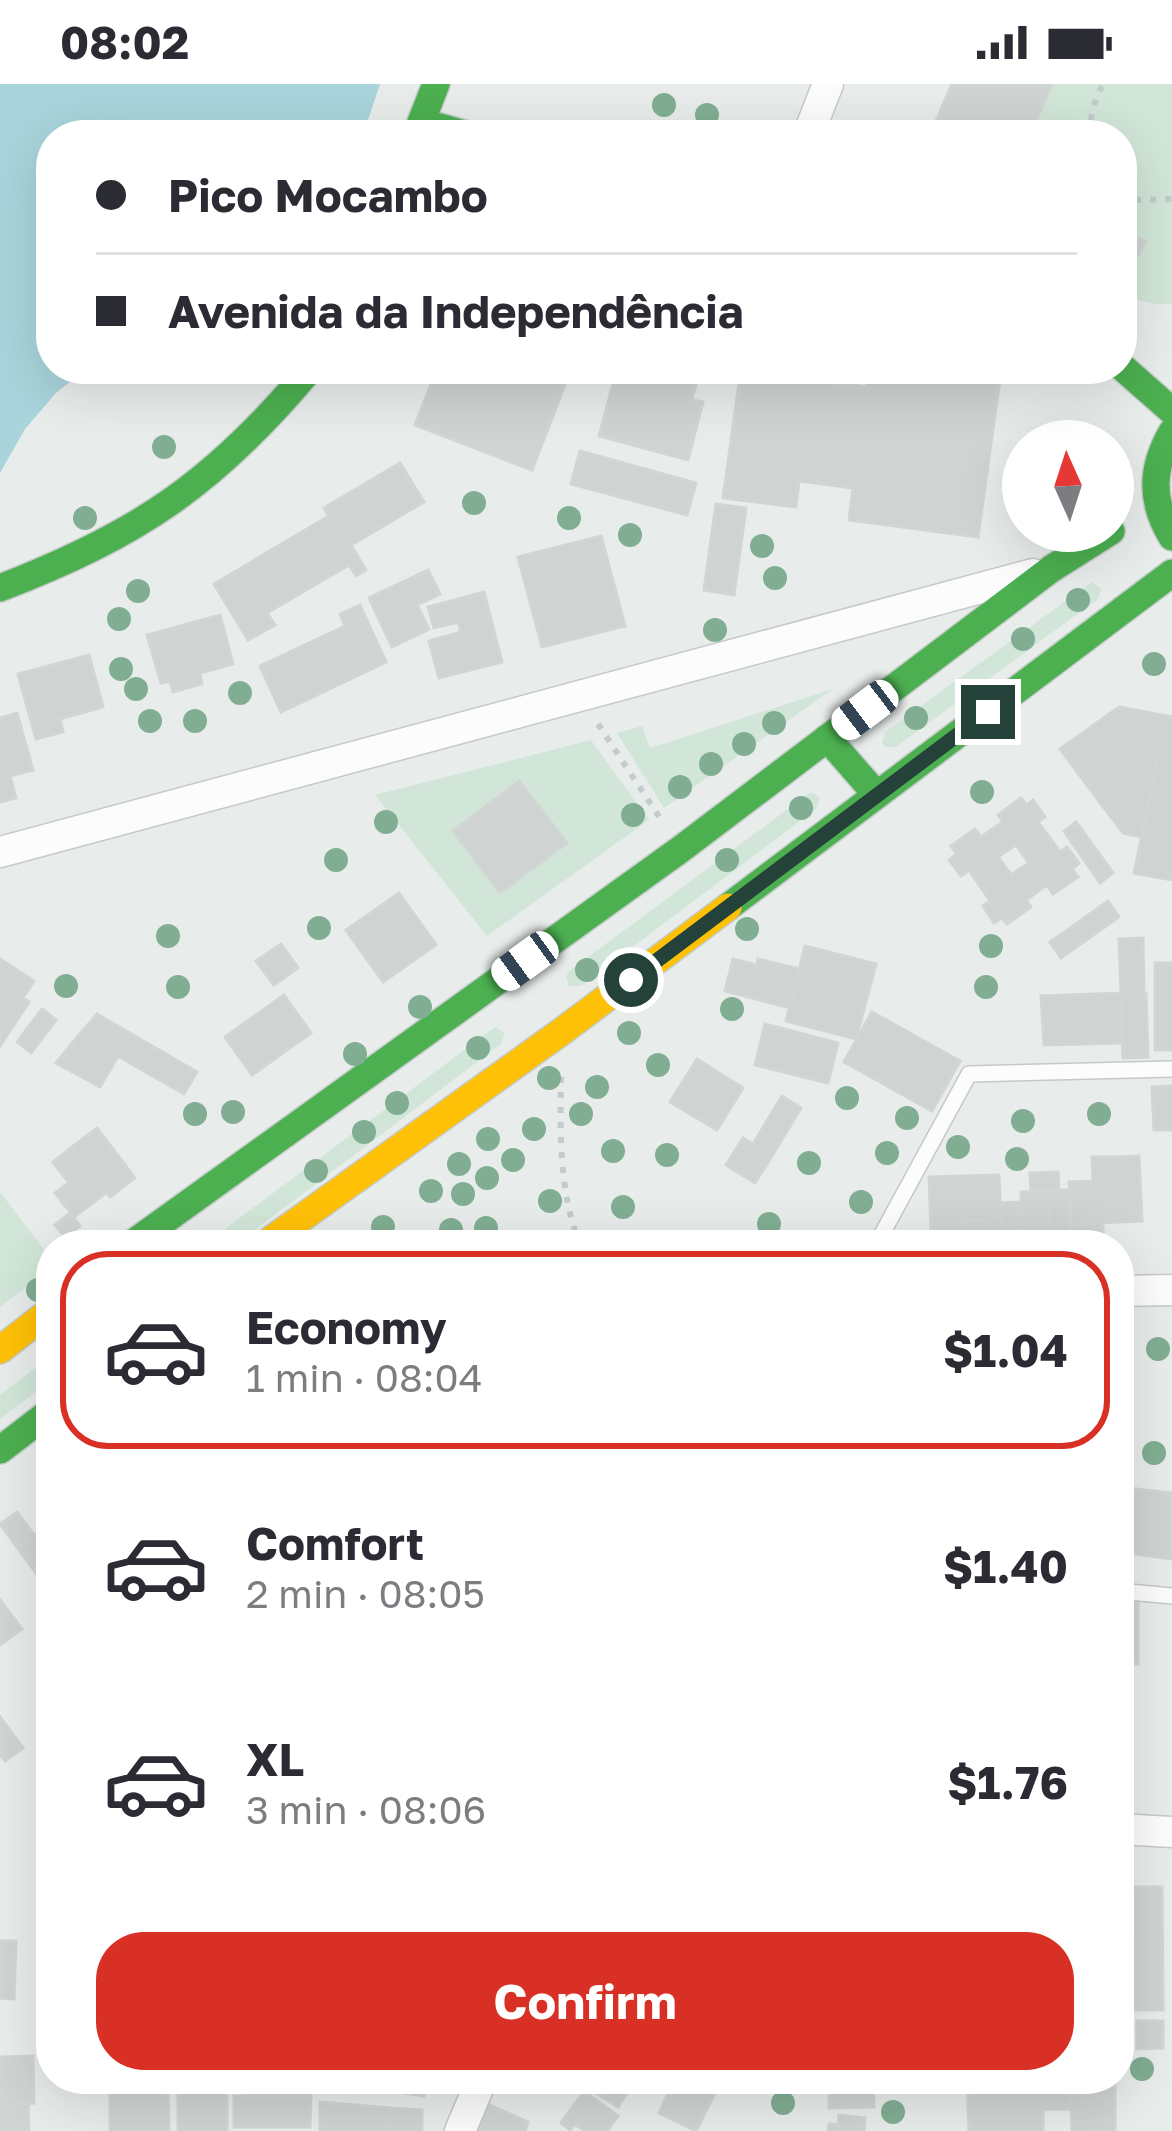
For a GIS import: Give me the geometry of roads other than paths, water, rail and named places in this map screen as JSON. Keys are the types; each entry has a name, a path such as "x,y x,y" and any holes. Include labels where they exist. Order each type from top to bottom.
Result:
{"street":[{"path":"422,120 436,84"},
{"path":"814,120 828,84"},
{"path":"1137,380 1172,412"},
{"path":"0,588 105,545 159,513 244,445 298,384"},
{"path":"1172,432 1154,473 1155,503 1172,537"},
{"path":"1134,516 1155,503"},
{"path":"148,1230 681,848 1078,552"},
{"path":"0,852 1051,569"},
{"path":"285,1230 561,1032 1172,573"},
{"path":"827,738 878,795"},
{"path":"1134,1291 1172,1290"},
{"path":"0,1350 36,1322"},
{"path":"0,1450 36,1422"},
{"path":"1134,1829 1172,1832"},
{"path":"460,2131 476,2094"}],"lane":[{"path":"884,1230 969,1074 1172,1069"},
{"path":"1134,1592 1172,1596"}],"water":[{"path":"0,84 380,84 368,120 36,120 36,384 67,384 25,429 0,473"}]}
